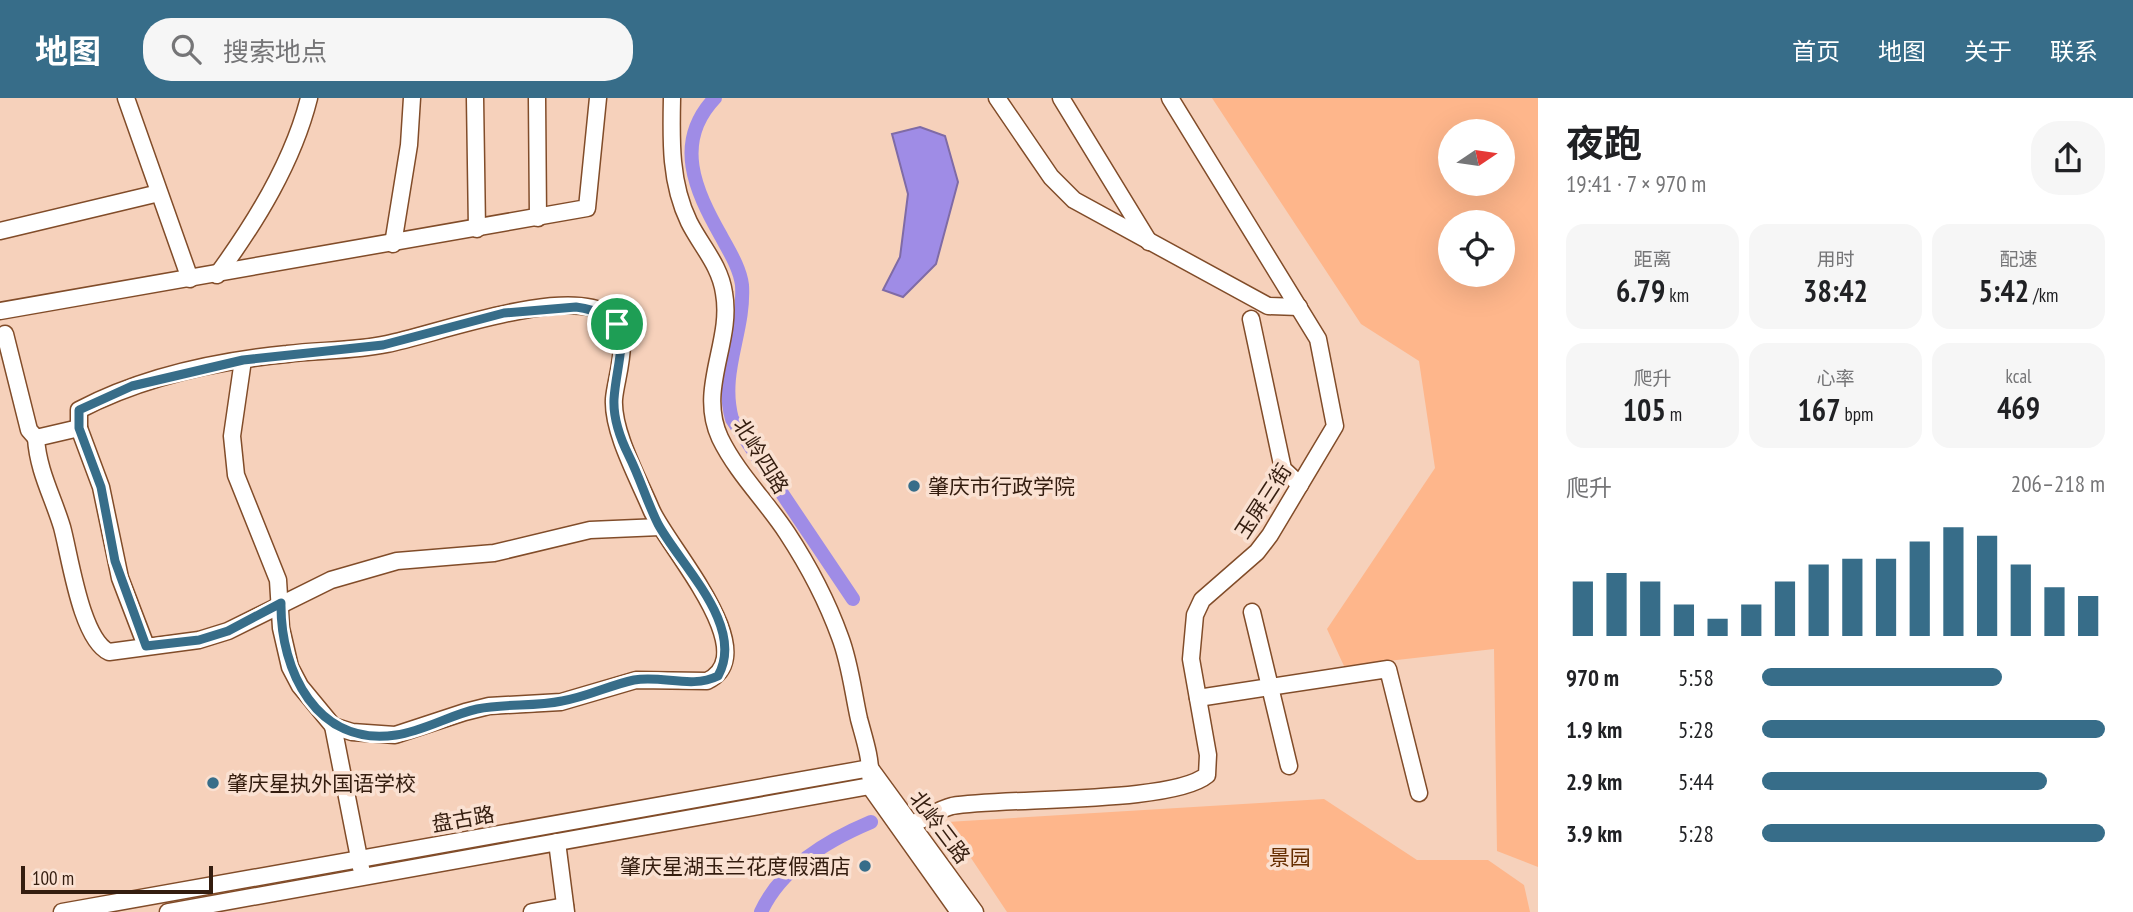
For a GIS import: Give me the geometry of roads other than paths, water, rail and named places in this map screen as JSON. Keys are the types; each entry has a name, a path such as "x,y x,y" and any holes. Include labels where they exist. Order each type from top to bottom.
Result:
{"street":[{"path":"127,98 190,279"},
{"path":"217,275 264,203 289,153 309,98"},
{"path":"393,244 409,145 412,98"},
{"path":"475,98 477,229"},
{"path":"537,98 538,218"},
{"path":"0,311 587,208 598,98"},
{"path":"997,98 1051,177 1074,200 1268,306 1299,307"},
{"path":"1061,98 1149,242"},
{"name":"玉屏三街","path":"912,824 947,807 993,801 1071,799 1176,788 1198,783 1207,775 1210,767 1191,659 1195,615 1202,600 1257,552 1335,426 1318,339 1170,98"},
{"name":"北岭四路","path":"673,99 672,167 679,199 690,225 717,267 724,293 725,316 711,392 713,417 720,438 787,533 820,591 841,638 870,768 870,786"},
{"path":"0,231 159,192"},
{"path":"146,646 120,578 101,487 79,428 79,410 132,386 243,360 383,345 529,309 576,307 610,315 617,324 621,353 614,399 619,435 660,527 712,606 721,626 726,654 718,676 695,682 636,680 561,702 489,706 395,735 352,732 333,726"},
{"path":"1251,319 1283,469 1300,485"},
{"path":"5,334 29,430 36,438 43,480 55,507 69,562 95,639 102,648 110,652 199,640 228,631 331,580 397,561 495,553 590,530 660,527"},
{"path":"243,360 233,457 236,475 278,580 281,628 290,667 300,686 333,726 363,877"},
{"path":"36,438 79,428"},
{"path":"1252,612 1289,766"},
{"path":"1198,698 1388,668 1419,793"},
{"name":"盘古路","path":"62,912 870,768"},
{"name":"北岭三路","path":"870,768 975,912"},
{"name":"盘古路","path":"168,912 870,786"},
{"name":"北岭三路","path":"870,786 959,912"},
{"path":"636,810 639,827"},
{"path":"532,912 565,909 557,842"}],"waterway":[{"path":"715,98 702,115 695,132 692,166 703,201 734,260 742,285 740,319 728,385 732,419 853,599"},
{"path":"761,912 781,882 807,857 838,837 871,822"}],"place":[{"name":"肇庆市行政学院","path":"914,486"},
{"name":"肇庆星执外国语学校","path":"213,783"},
{"name":"肇庆星湖玉兰花度假酒店","path":"865,866"}],"park label":[{"name":"景园","path":"1290,857"}]}
